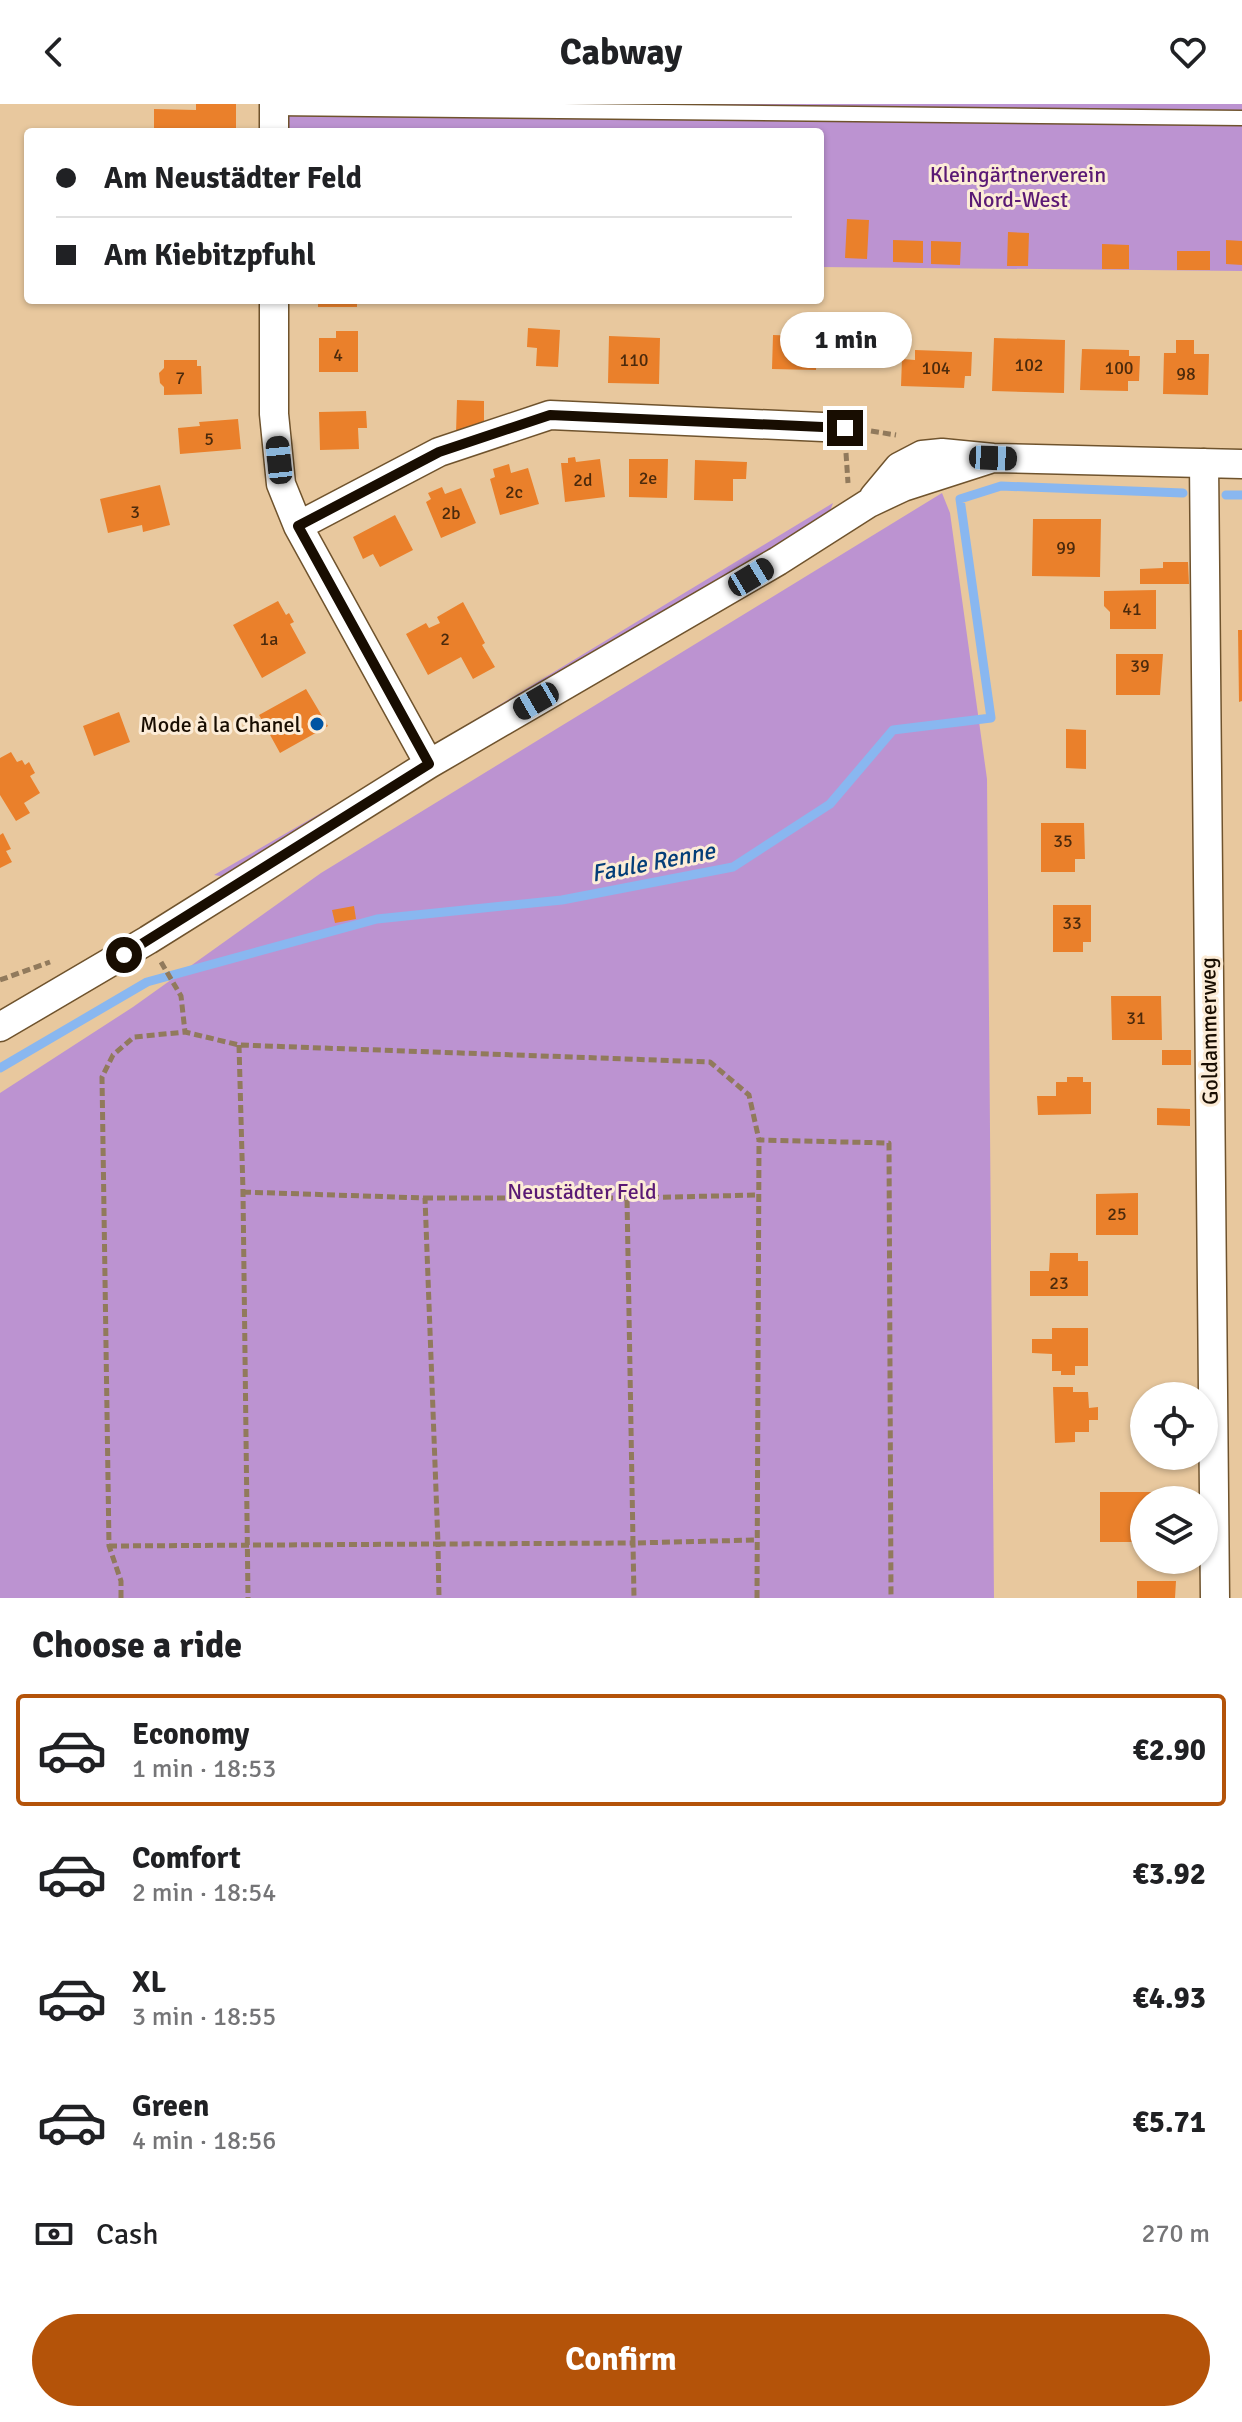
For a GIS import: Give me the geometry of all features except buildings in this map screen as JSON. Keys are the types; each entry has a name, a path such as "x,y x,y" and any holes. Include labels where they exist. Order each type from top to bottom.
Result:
{"street":[{"path":"274,304 274,414 281,484 298,526 429,764"},
{"path":"298,526 439,452 550,415 845,428"},
{"path":"869,503 899,467 922,455 942,453 993,458 1242,464"},
{"path":"0,1027 148,940 429,764 778,561 869,503 903,487 993,458"},
{"name":"Goldammerweg","path":"1204,463 1215,1598"}],"lane":[{"path":"274,115 1242,118"}],"path":[{"path":"845,428 920,438 922,455"},
{"path":"148,940 181,996 185,1032"},
{"path":"121,1598 121,1581 109,1546 102,1077 113,1055 134,1037 185,1032 239,1045 710,1062 749,1095 759,1140 757,1598"},
{"path":"239,1045 248,1598"},
{"path":"759,1140 889,1143 891,1598"},
{"path":"243,1192 425,1198 759,1195"},
{"path":"425,1198 439,1598"},
{"path":"627,1198 634,1598"},
{"path":"109,1546 756,1540"}],"green space":[{"name":"Kleingärtnerverein Nord-West","path":"274,104 1242,104 1242,271 824,267 824,128 273,128"},
{"name":"Neustädter Feld","path":"942,493 950,513 987,779 994,1598 0,1598 0,1093 133,1007 321,873"},
{"path":"833,503 830,511 785,543 455,741 438,742"},
{"path":"397,769 225,877 214,875"}],"waterway":[{"name":"Faule Renne","path":"0,1068 147,982 377,919 562,900 733,867 830,804 893,730 991,718 960,499 1001,486 1183,493"},
{"name":"Faule Renne","path":"1226,495 1242,495"}],"place":[{"name":"Mode à la Chanel","path":"317,724"}],"route":[{"path":"124,955 429,764 298,526 439,452 550,415 845,428"}]}
